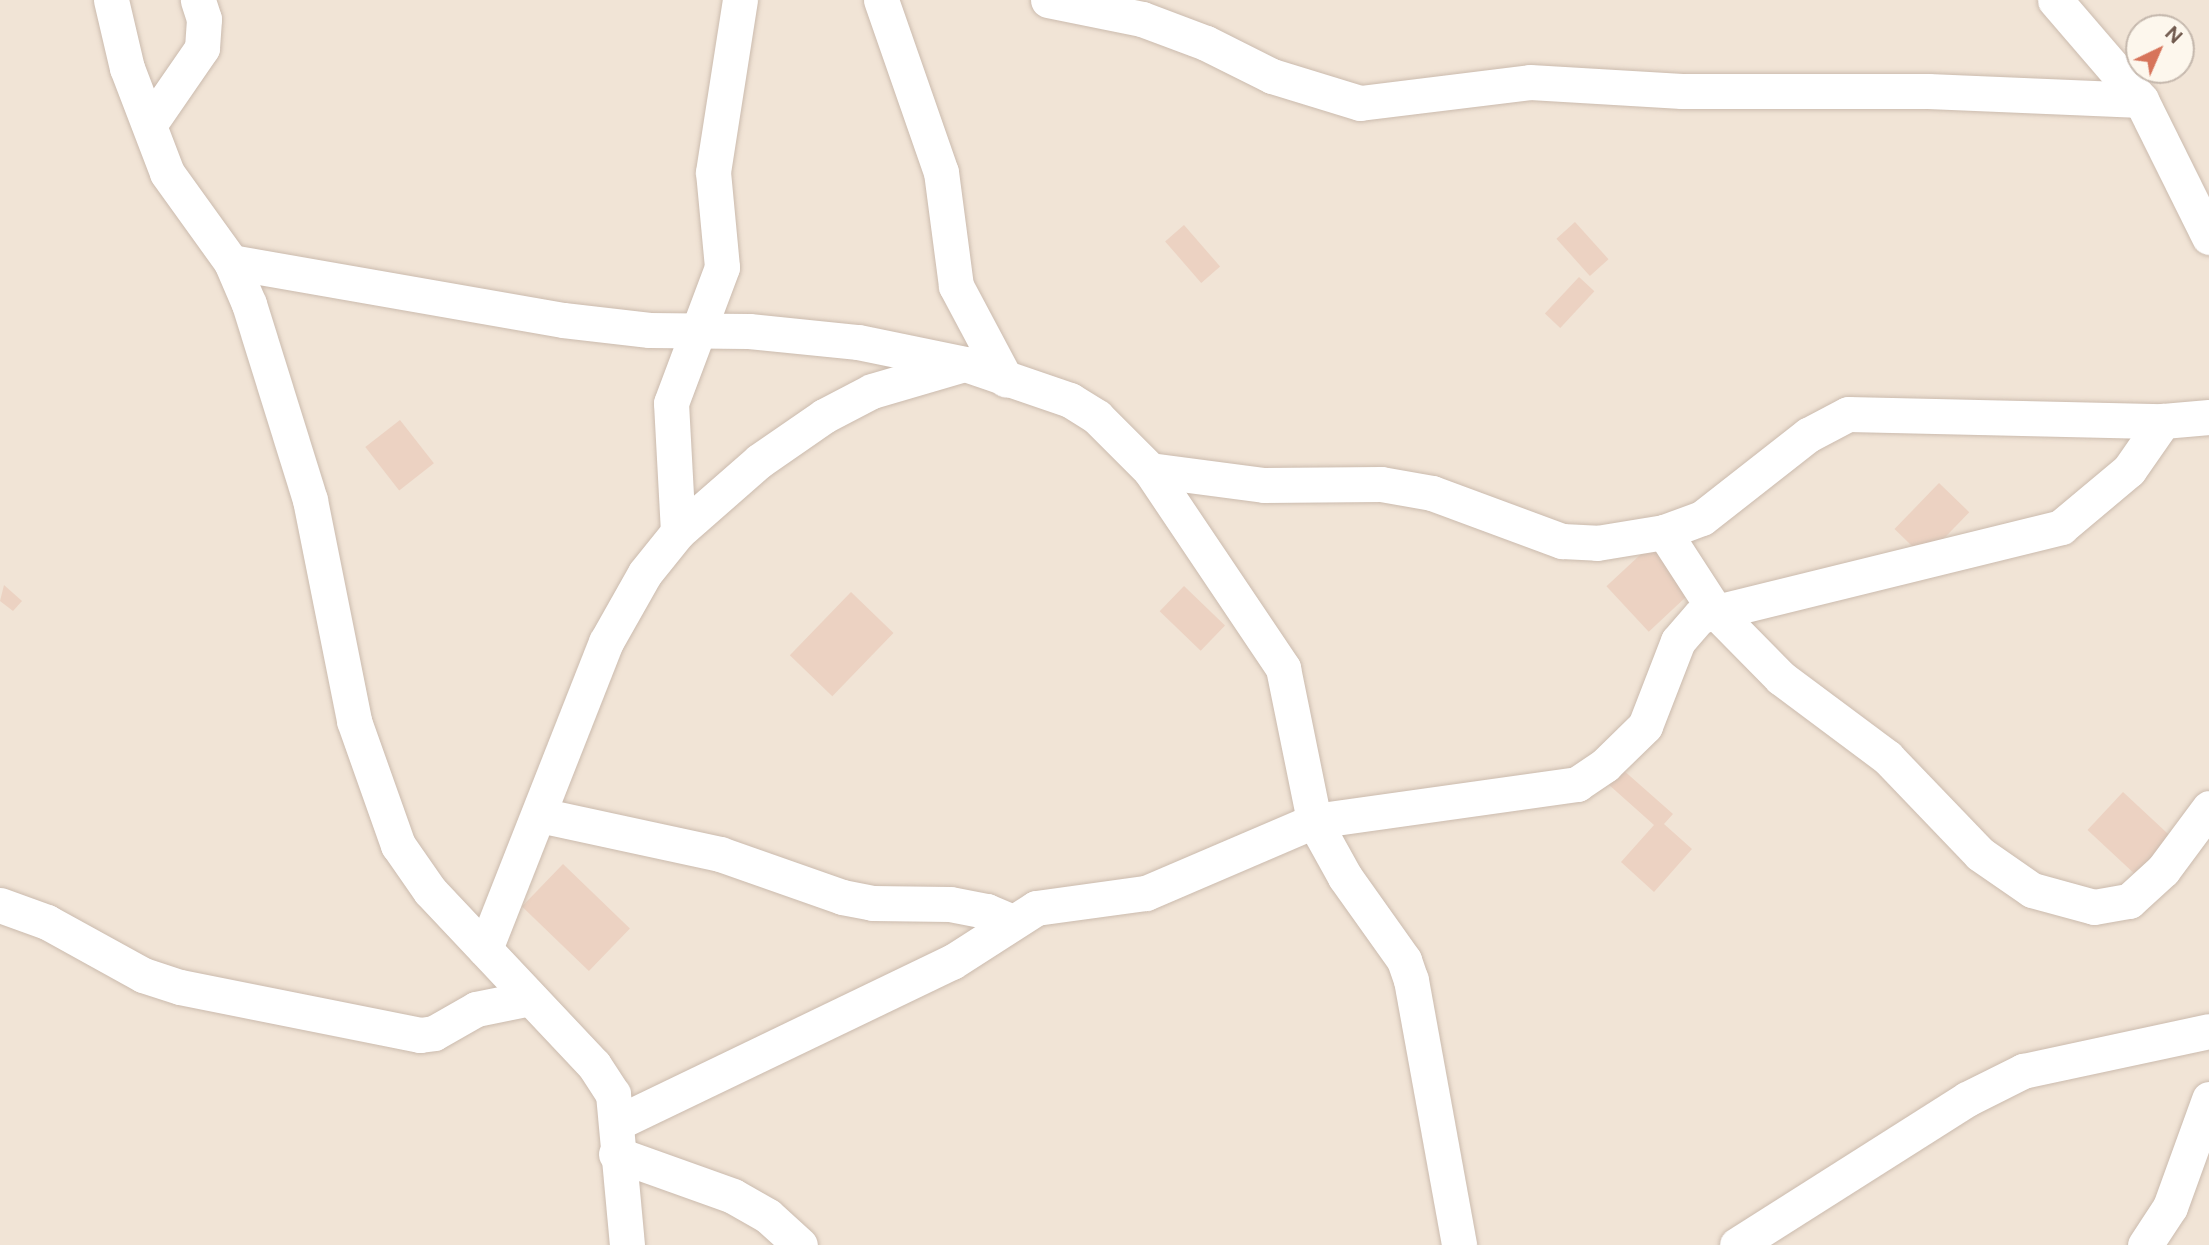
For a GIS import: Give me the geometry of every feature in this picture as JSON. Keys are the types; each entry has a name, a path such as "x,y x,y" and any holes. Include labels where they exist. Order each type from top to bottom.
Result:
{"street":[{"path":"111,0 127,68 151,122 167,173 231,262 270,367 310,500 354,721 398,845 430,891 594,1065 613,1094 628,1245"},
{"path":"151,122 202,48 204,19 198,0"},
{"path":"678,533 671,403 722,267 713,159 740,0"},
{"path":"881,0 941,172 956,286 1006,380"},
{"path":"1048,0 1153,22 1272,76 1360,103 1530,82 1682,92 1927,91 2141,100"},
{"path":"2055,0 2141,100 2209,237"},
{"path":"231,262 563,320 696,332 749,331 858,342 965,364 1070,400 1124,441 1150,470 1283,668 1314,821 1345,877 1404,960 1421,1022 1459,1245"},
{"path":"485,949 625,603 678,533 759,461 824,416 872,391 965,364"},
{"path":"1150,470 1264,485 1381,484 1432,493 1562,541 1597,543 1664,532 1702,518 1815,431 1848,414 2163,421 2209,417"},
{"path":"618,1138 952,962 1010,921 1037,908 1146,893 1314,821 1577,784 1605,765 1644,726 1687,626 1716,612 2061,527 2129,470 2163,421"},
{"path":"1664,532 1716,612 1804,699 1886,757 1980,854 2032,890 2094,907 2129,901 2163,870 2209,808"},
{"path":"540,815 720,854 842,897 872,903 950,904 986,911 1010,921"},
{"path":"0,905 47,922 143,975 180,987 420,1035 434,1033 476,1009 530,998"},
{"path":"1737,1245 1967,1099 2022,1071 2209,1031"},
{"path":"2145,1245 2170,1207 2209,1100"},
{"path":"618,1138 768,1216 800,1245"}],"shaded area":[{"path":"0,0 2209,0 2209,1245 0,1245"}],"building":[{"path":"1575,222 1608,259 1590,276 1556,239"},
{"path":"1184,225 1220,267 1201,283 1165,241"},
{"path":"1579,277 1594,291 1560,328 1545,314"},
{"path":"400,420 434,463 399,490 365,447"},
{"path":"1939,483 1969,512 1925,558 1895,529"},
{"path":"1654,542 1696,587 1649,632 1606,586"},
{"path":"4,585 22,601 13,611 0,601"},
{"path":"1184,586 1225,626 1201,651 1160,611"},
{"path":"851,592 893,633 832,696 790,655"},
{"path":"1622,769 1673,814 1664,824 1692,849 1654,892 1621,862 1654,825 1608,784"},
{"path":"2123,792 2179,844 2143,882 2088,830"},
{"path":"563,864 630,929 589,971 522,906"}]}
